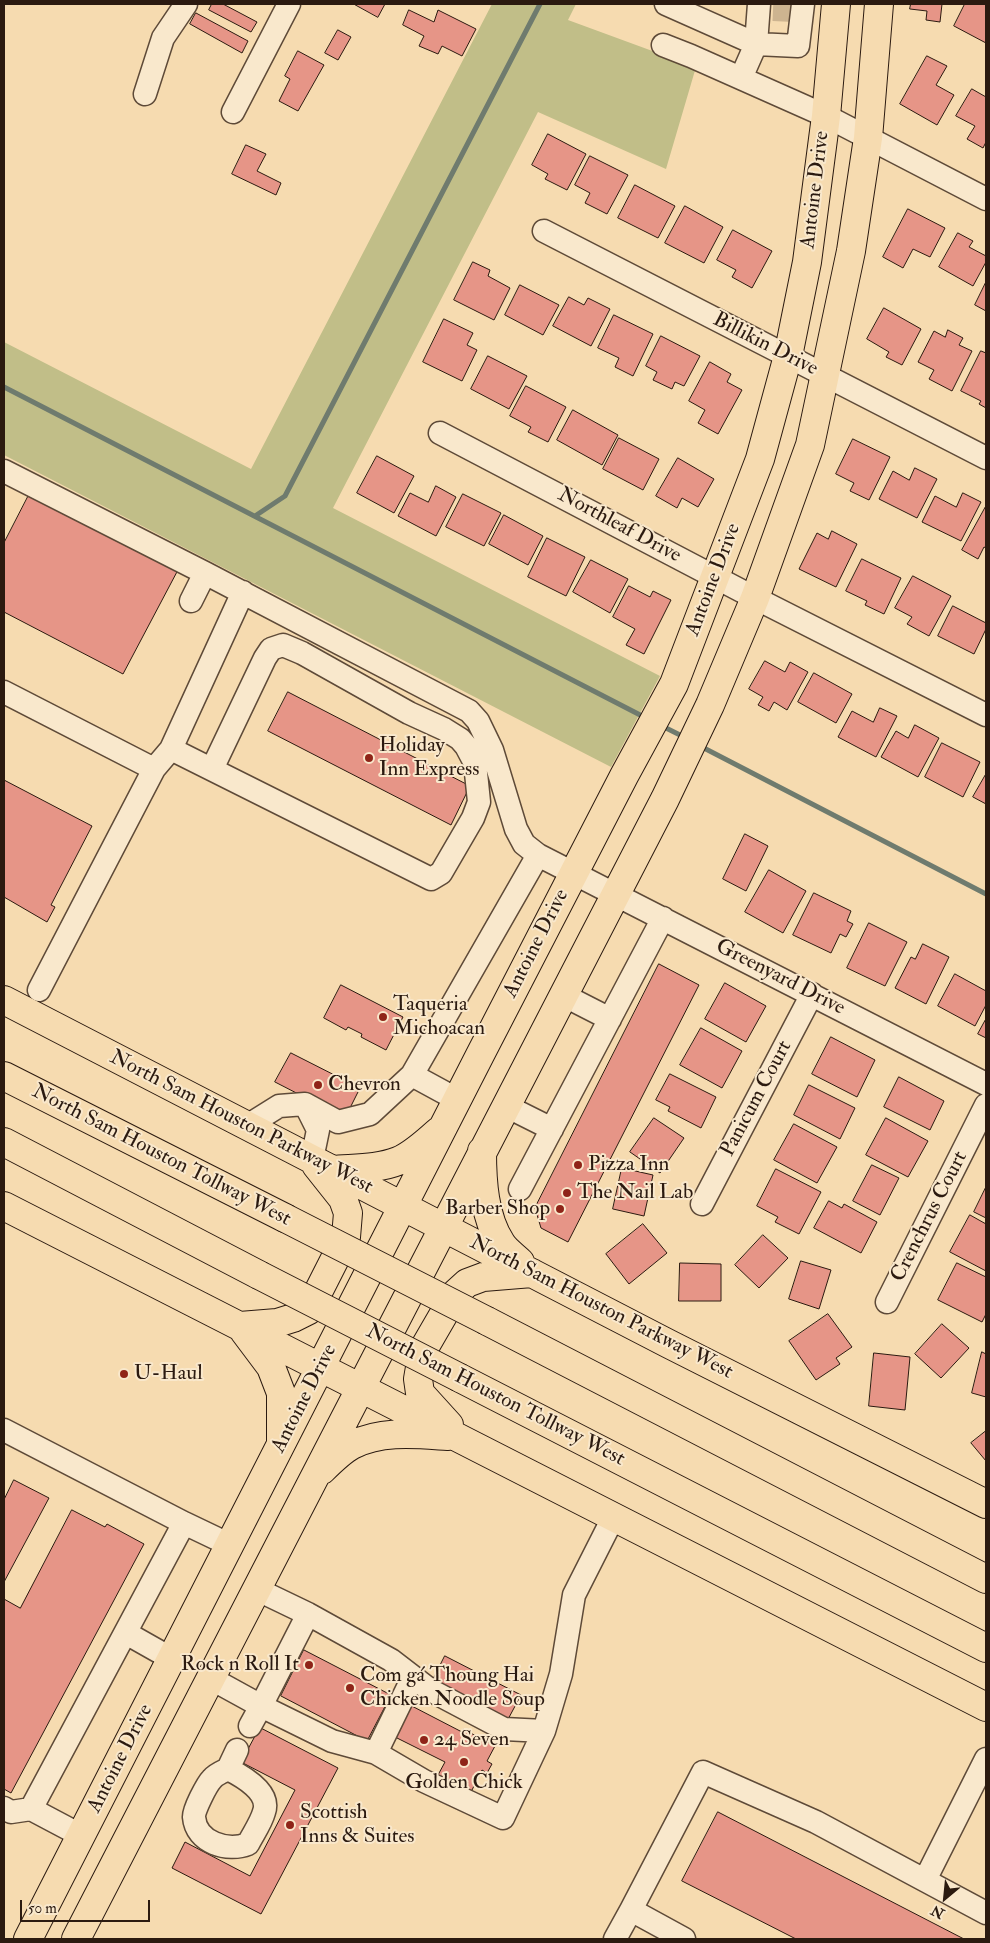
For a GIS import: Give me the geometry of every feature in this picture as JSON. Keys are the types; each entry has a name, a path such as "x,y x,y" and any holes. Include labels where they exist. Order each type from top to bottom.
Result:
{"main road":[{"name":"Antoine Drive","path":"32,1932 574,872 674,684 760,459 788,356 807,262 826,116 836,4"},
{"name":"Antoine Drive","path":"76,1939 360,1386 665,799 710,705 755,598 810,445 826,376 851,251 868,138 879,4"},
{"name":"North Sam Houston Parkway West","path":"4,1000 532,1273 986,1504"},
{"name":"North Sam Houston Tollway West","path":"4,1076 487,1321 986,1579"},
{"path":"322,1165 369,1167 398,1161 420,1147 445,1125"},
{"name":"North Sam Houston Tollway West","path":"4,1142 258,1275 986,1648"},
{"path":"482,1151 482,1173 486,1202 501,1243 532,1273"},
{"path":"240,1326 277,1323 294,1318 310,1310 346,1237 348,1213 343,1200 322,1165"},
{"path":"4,1206 986,1707"},
{"path":"460,1437 420,1393 418,1379 423,1350 456,1292 468,1283 483,1277 532,1273"},
{"path":"240,1326 271,1367 281,1393 281,1446"},
{"path":"313,1478 352,1445 374,1437 402,1434 460,1437"},
{"path":"172,1659 210,1678"},
{"path":"32,1932 66,1939"}],"street":[{"path":"146,94 163,38 186,4"},
{"path":"233,112 289,4"},
{"path":"666,4 756,44 798,46 782,8"},
{"path":"741,78 756,44 782,8"},
{"path":"663,46 691,56 826,116 986,199"},
{"name":"Billikin Drive","path":"544,231 986,458"},
{"name":"Northleaf Drive","path":"440,433 755,598 986,715"},
{"name":"Greenyard Drive","path":"6,478 206,573 469,710 478,721 492,750 516,829 524,844 538,855 986,1084"},
{"path":"191,602 206,573"},
{"path":"39,990 154,768 171,749 243,592"},
{"path":"171,749 431,879 441,873 473,818 479,802 475,763 460,739 444,729 409,713 302,653 283,645 271,649 265,658 212,769"},
{"path":"409,713 411,694 416,682"},
{"path":"4,692 154,768"},
{"path":"247,1126 279,1106 305,1104 338,1122 370,1114 412,1075 538,855"},
{"path":"520,1189 663,918"},
{"name":"Panicum Court","path":"702,1204 812,994"},
{"path":"563,995 610,1019"},
{"path":"412,1075 458,1100"},
{"path":"305,1104 318,1130 322,1165"},
{"name":"Crenchrus Court","path":"887,1302 986,1104"},
{"path":"506,1106 552,1129"},
{"path":"4,1430 230,1545"},
{"path":"210,1678 332,1741 376,1754 424,1781 502,1818 544,1731 561,1674 574,1595 614,1516"},
{"path":"30,1809 184,1523"},
{"path":"256,1589 308,1614 391,1660 430,1690 504,1728 544,1731"},
{"path":"250,1726 308,1614"},
{"path":"126,1633 172,1659"},
{"path":"376,1754 413,1677"},
{"path":"925,1880 986,1759"},
{"path":"615,1939 703,1772 816,1822 986,1913"},
{"path":"4,1808 11,1812 30,1809 82,1836"},
{"path":"631,1910 684,1939"}],"shaded area":[{"path":"492,4 576,4 568,20 696,67 666,169 538,112 333,508 660,676 611,767 4,455 4,342 251,469"}],"building":[{"path":"212,4 223,4 257,22 251,32 209,10"},
{"path":"354,4 385,4 378,17"},
{"path":"911,4 942,4 940,22 926,20 927,11 910,9"},
{"path":"965,4 986,4 986,43 954,26"},
{"path":"409,10 434,22 438,10 476,29 462,56 442,46 438,54 419,46 424,36 403,25"},
{"path":"196,13 248,41 242,53 190,24"},
{"path":"338,30 351,37 338,60 325,53"},
{"path":"298,51 324,65 298,111 279,101 290,79 285,76"},
{"path":"927,56 947,66 936,85 954,95 937,125 900,104"},
{"path":"972,89 986,97 986,142 983,148 967,139 975,126 956,116"},
{"path":"548,134 586,154 567,190 545,179 548,174 532,165"},
{"path":"246,145 266,154 257,171 281,183 276,195 232,174"},
{"path":"590,156 628,175 607,214 585,203 590,193 575,185"},
{"path":"635,185 675,206 658,238 618,218"},
{"path":"685,206 723,227 704,263 665,243"},
{"path":"908,209 945,228 930,257 913,249 903,268 883,257"},
{"path":"733,230 772,251 752,288 732,277 736,270 717,260"},
{"path":"958,233 973,241 969,247 986,256 986,262 973,286 939,267"},
{"path":"473,262 490,270 488,276 510,288 494,320 454,300"},
{"path":"986,282 986,311 975,305"},
{"path":"520,285 559,305 543,335 505,315"},
{"path":"569,297 584,305 588,298 610,309 591,346 553,326"},
{"path":"884,308 921,329 902,365 886,357 889,352 867,339"},
{"path":"614,315 653,334 633,376 615,367 619,358 598,348"},
{"path":"444,319 473,333 467,345 477,350 462,381 423,362"},
{"path":"948,330 963,338 959,345 972,351 952,391 929,379 934,370 918,362 934,331 945,337"},
{"path":"661,336 700,356 684,386 675,382 672,389 653,380 657,372 646,366"},
{"path":"981,351 986,353 986,408 979,404 981,401 961,391"},
{"path":"488,356 527,376 509,409 471,389"},
{"path":"710,362 731,374 727,382 742,390 718,434 698,423 705,410 689,401"},
{"path":"526,386 566,407 548,442 528,432 531,427 510,416"},
{"path":"573,410 618,435 602,465 557,440"},
{"path":"619,438 659,459 643,490 603,469"},
{"path":"853,439 890,457 869,500 850,491 854,483 836,474"},
{"path":"377,456 414,476 394,513 357,493"},
{"path":"678,458 714,479 698,507 682,498 677,508 656,496"},
{"path":"915,468 937,479 917,518 879,499 893,471 909,480"},
{"path":"436,486 456,497 436,536 398,516 410,493 428,502"},
{"path":"31,491 179,568 123,674 4,612 4,543"},
{"path":"963,493 981,502 961,541 922,522 935,496 956,507"},
{"path":"463,494 501,513 484,546 446,527"},
{"path":"986,506 986,548 984,547 978,559 962,550"},
{"path":"504,515 543,536 528,565 489,544"},
{"path":"832,531 857,544 836,587 799,569 817,533 828,539"},
{"path":"547,538 585,557 566,596 528,577"},
{"path":"862,559 901,578 884,614 865,605 867,601 846,591"},
{"path":"591,560 628,579 610,613 573,592"},
{"path":"913,576 951,596 929,636 907,624 912,617 895,608"},
{"path":"629,586 650,597 653,591 671,600 644,654 626,645 635,629 613,617"},
{"path":"953,606 986,623 986,629 974,654 938,636"},
{"path":"765,661 785,672 790,662 808,672 787,710 774,702 769,711 758,705 763,697 749,689"},
{"path":"814,673 852,694 836,723 798,702"},
{"name":"Holiday Inn Express","path":"288,692 470,786 451,825 268,731"},
{"path":"880,708 897,716 876,757 838,737 852,711 873,722"},
{"path":"915,725 939,738 918,777 881,757 896,731 908,738"},
{"path":"942,743 980,762 963,797 925,777"},
{"path":"986,774 986,804 973,797"},
{"path":"4,780 92,826 51,905 55,907 47,922 4,897"},
{"path":"745,834 768,846 746,891 723,879"},
{"path":"769,870 806,891 783,933 745,912"},
{"path":"814,893 851,911 847,921 853,924 846,937 840,934 831,953 793,935"},
{"path":"869,923 907,942 885,986 847,968"},
{"path":"923,944 949,957 926,1004 895,988 911,957 915,959"},
{"path":"659,964 699,985 568,1242 541,1228 535,1208"},
{"path":"955,974 986,991 986,1005 975,1026 938,1006"},
{"path":"725,983 766,1006 746,1042 705,1019"},
{"path":"341,985 403,1017 386,1050 361,1037 362,1034 348,1027 346,1030 324,1018"},
{"path":"986,1019 986,1038 978,1034"},
{"path":"701,1028 742,1051 722,1088 680,1065"},
{"path":"831,1037 875,1060 857,1097 812,1074"},
{"name":"Chevron","path":"291,1053 360,1088 345,1118 275,1082"},
{"path":"670,1074 716,1097 701,1128 668,1111 670,1107 656,1100"},
{"path":"899,1077 944,1101 930,1130 884,1107"},
{"path":"809,1085 855,1108 840,1139 794,1115"},
{"path":"654,1118 684,1138 660,1173 630,1152"},
{"path":"886,1118 928,1141 908,1177 866,1155"},
{"path":"794,1124 837,1147 817,1183 774,1160"},
{"path":"872,1165 899,1178 880,1215 853,1201"},
{"path":"622,1168 653,1175 644,1216 613,1209"},
{"path":"776,1169 821,1192 799,1234 775,1222 778,1217 757,1206"},
{"path":"986,1187 986,1218 974,1212"},
{"path":"829,1201 842,1208 844,1204 877,1222 861,1253 814,1228"},
{"path":"970,1215 986,1224 986,1271 950,1252"},
{"path":"643,1224 667,1253 629,1284 606,1254"},
{"path":"763,1235 788,1258 759,1288 735,1265"},
{"path":"801,1261 831,1270 819,1309 789,1299"},
{"path":"680,1263 721,1264 721,1301 679,1301"},
{"path":"957,1263 986,1277 986,1314 982,1322 938,1300"},
{"path":"828,1314 852,1347 836,1358 840,1364 816,1380 789,1341"},
{"path":"942,1324 969,1348 941,1378 915,1354"},
{"path":"982,1352 986,1354 986,1397 972,1393"},
{"path":"874,1353 910,1357 905,1410 869,1406"},
{"path":"986,1431 986,1461 971,1443"},
{"path":"14,1480 49,1498 4,1582 4,1500"},
{"path":"72,1510 105,1527 107,1524 144,1544 11,1793 4,1789 4,1599 20,1608"},
{"path":"304,1650 391,1695 367,1741 281,1696"},
{"path":"445,1656 521,1695 506,1723 431,1684"},
{"path":"406,1703 462,1732 463,1729 495,1746 487,1761 492,1764 487,1773 482,1770 471,1792 438,1775 445,1762 389,1734"},
{"path":"255,1725 338,1768 261,1914 172,1868 185,1842 250,1876 295,1790 241,1762 255,1736 250,1734"},
{"path":"718,1812 964,1939 796,1939 682,1881"}],"waterway":[{"path":"255,516 285,496 540,4"},
{"path":"4,387 646,718"},
{"path":"660,725 686,738"},
{"path":"700,746 986,894"}],"tunnel":[{"path":"773,10 794,11"}],"place":[{"name":"Holiday Inn Express","path":"369,758"},
{"name":"Taqueria Michoacan","path":"383,1017"},
{"name":"Chevron","path":"318,1085"},
{"name":"Pizza Inn","path":"578,1165"},
{"name":"The Nail Lab","path":"567,1193"},
{"name":"Barber Shop","path":"560,1209"},
{"name":"U-Haul","path":"124,1374"},
{"name":"Rock n Roll It","path":"309,1665"},
{"name":"Com gá Thoung Hai Chicken Noodle Soup","path":"350,1688"},
{"name":"24 Seven","path":"424,1740"},
{"name":"Golden Chick","path":"464,1762"},
{"name":"Scottish Inns & Suites","path":"290,1825"}]}
